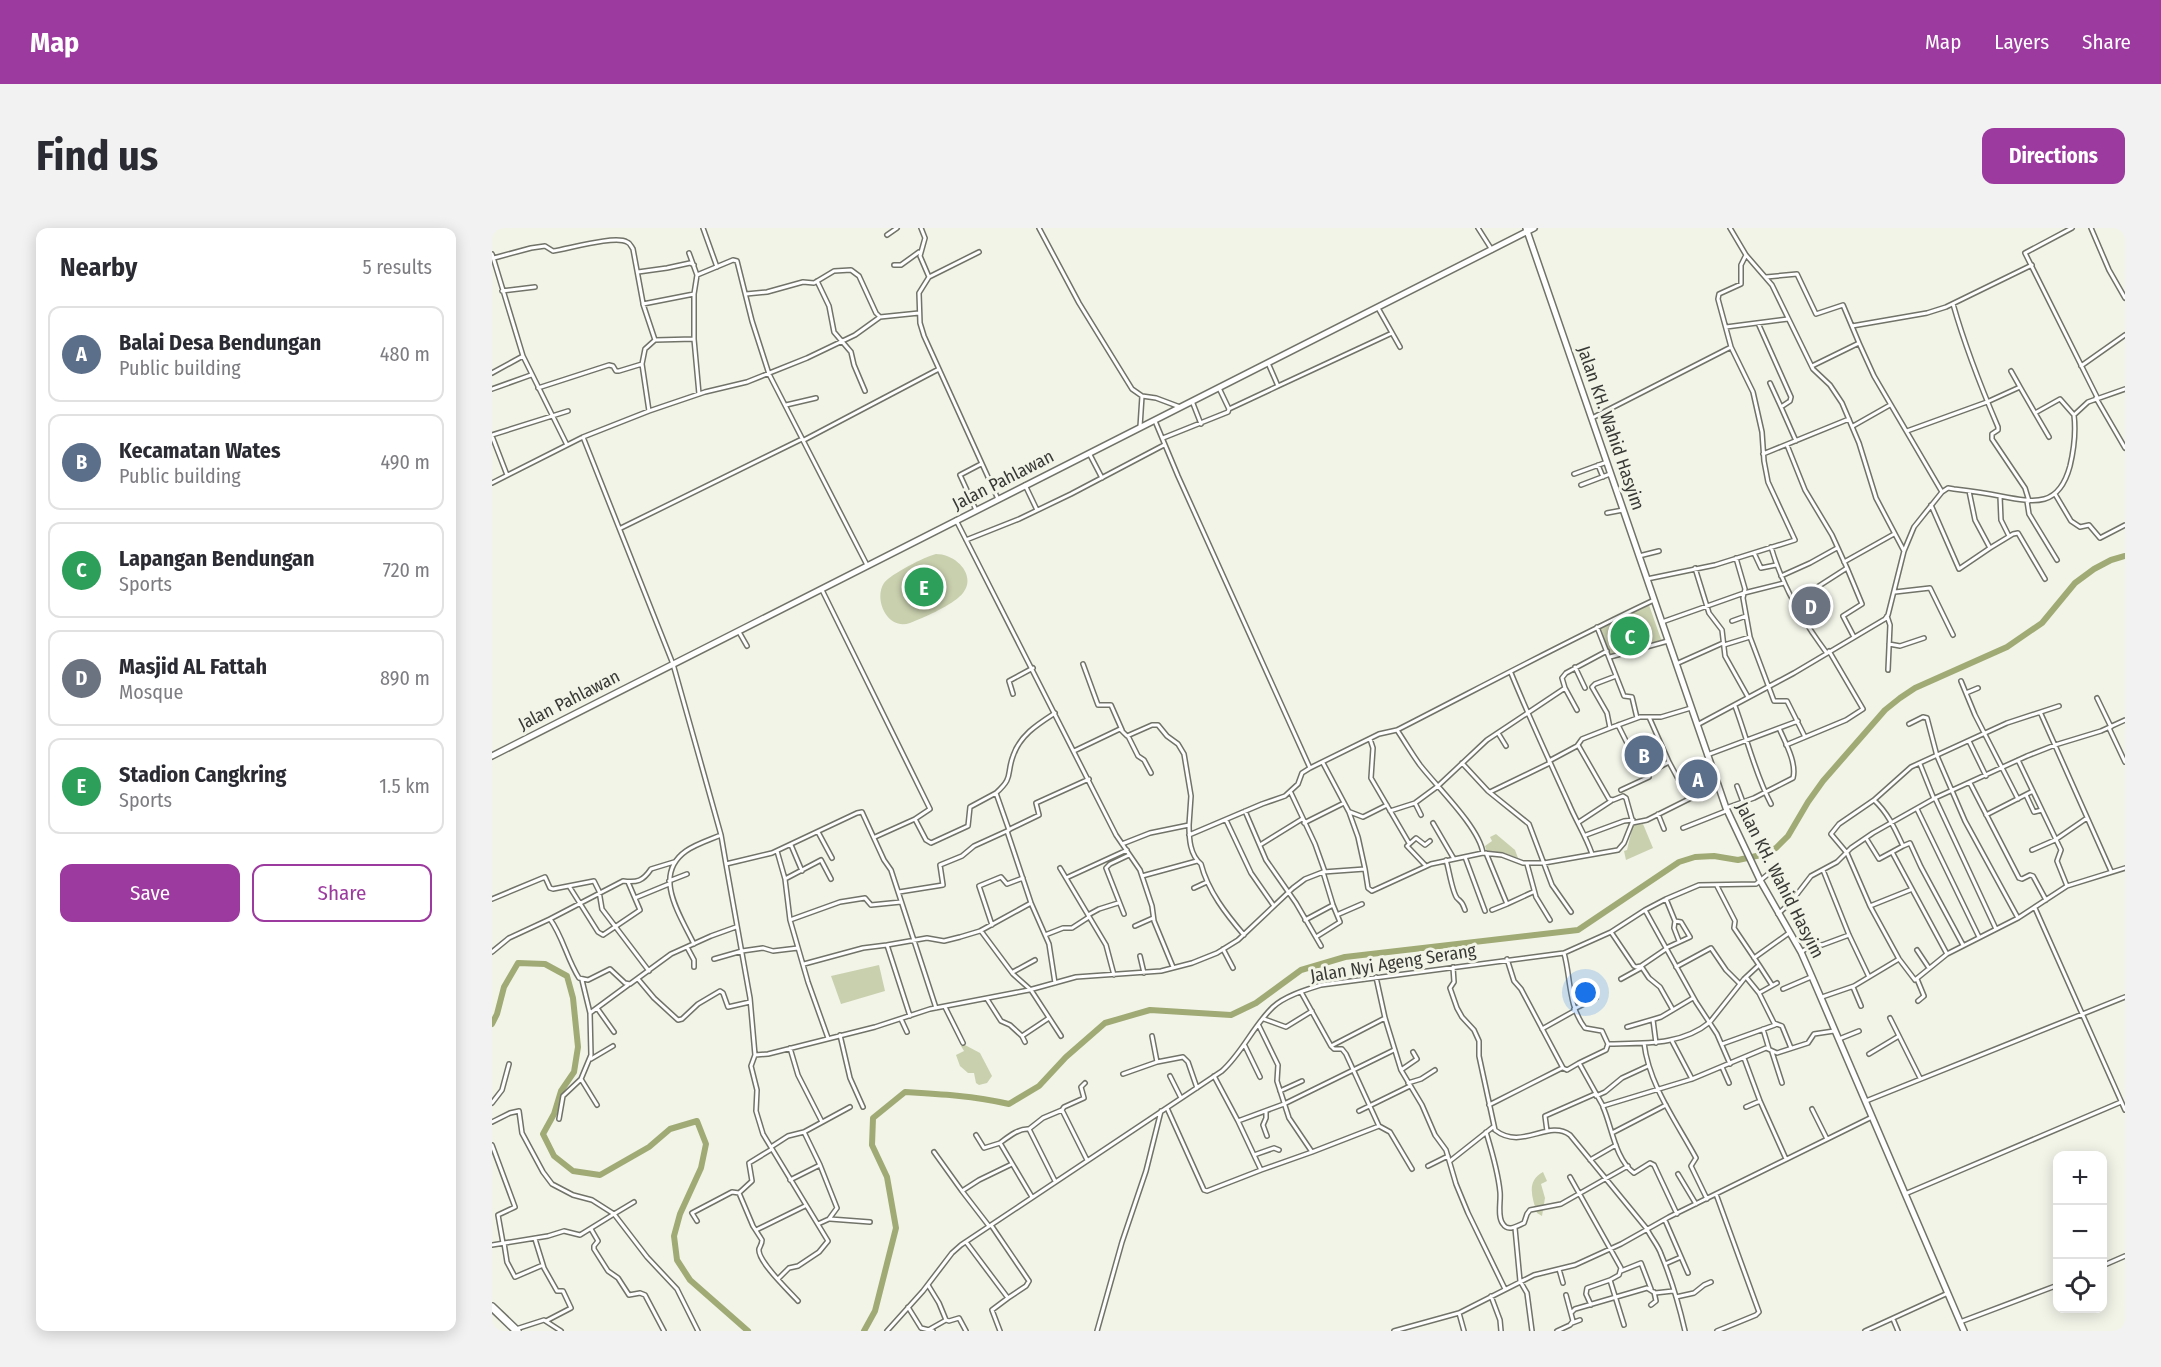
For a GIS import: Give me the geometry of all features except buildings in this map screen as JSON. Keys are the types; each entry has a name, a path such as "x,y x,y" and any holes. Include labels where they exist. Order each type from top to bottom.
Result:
{"highway":[{"path":"492,1307 516,1330"}],"main road":[{"name":"Jalan Pahlawan","path":"492,756 1024,485 1140,428 1156,423 1180,407 1379,310 1526,230 1534,228"},
{"name":"Jalan KH. Wahid Hasyim","path":"1526,230 1726,809 1761,882 1801,952 1822,997 1964,1331"}],"street":[{"path":"703,228 717,267"},
{"path":"887,235 897,228"},
{"path":"894,265 901,265 920,252 925,238 921,228"},
{"path":"1039,228 1079,303 1132,389 1142,396 1180,407"},
{"path":"1478,228 1492,250"},
{"path":"1730,228 1746,255 1772,285 1812,366 1816,373 1830,385 1849,420 1876,498 1904,551"},
{"path":"2072,228 2025,253 2096,397 2125,448"},
{"path":"2091,228 2111,274 2125,298"},
{"path":"567,445 523,356 492,257 545,246 553,251 620,240 628,242 633,249 643,304 655,340"},
{"path":"920,252 929,277"},
{"path":"979,252 929,277 919,293 919,313 924,336 938,370 998,499"},
{"path":"689,253 698,274 694,294 694,339 699,394"},
{"path":"1647,579 1736,558 1795,539 1771,489 1766,473 1762,432 1753,392 1731,346 1718,295 1741,284 1741,265 1746,255"},
{"path":"698,274 733,260 737,261 752,321 769,374 868,565"},
{"path":"638,272 690,262 694,265"},
{"path":"1852,326 1928,313 1953,304 2032,265"},
{"path":"747,294 767,292 803,282 811,284 838,270 855,271 880,317"},
{"path":"1766,277 1796,273 1815,313 1842,305 1890,405 1942,492"},
{"path":"817,281 829,306 832,327 851,352 854,366 865,391"},
{"path":"502,291 535,287"},
{"path":"643,304 694,294"},
{"path":"1953,304 1962,337 1999,428 1992,435 1992,439 2025,488 2029,514 2057,560"},
{"path":"1379,310 1400,347"},
{"path":"492,483 584,437 649,411 769,374 842,342 880,317 919,313"},
{"path":"1726,327 1788,320"},
{"path":"1758,323 1791,397 1790,401 1781,407"},
{"path":"1162,439 1225,414 1229,409 1392,333"},
{"path":"2081,366 2125,335"},
{"path":"649,411 642,364 645,349 655,340 694,339"},
{"path":"1812,366 1859,344"},
{"path":"1592,418 1731,346"},
{"path":"492,373 523,356"},
{"path":"1268,363 1278,386"},
{"path":"538,387 609,365 619,371 642,364"},
{"path":"621,528 803,440 938,370"},
{"path":"2011,371 2049,437"},
{"path":"492,389 531,375"},
{"path":"1770,383 1796,441"},
{"path":"1907,431 1987,402 2020,387"},
{"path":"1219,388 1229,409"},
{"path":"1697,725 1735,706 1881,622 1887,616 1904,551 1914,527 1942,492 1950,488 2028,501 2042,500 2055,494 2064,484 2073,451 2074,415 2083,405 2096,397 2125,389"},
{"path":"1140,428 1142,396"},
{"path":"785,405 816,398"},
{"path":"2035,413 2060,399 2074,415"},
{"path":"1192,401 1201,424"},
{"path":"1852,426 1890,405"},
{"path":"507,475 492,436 568,411"},
{"path":"1763,454 1849,420"},
{"path":"1156,423 1310,768"},
{"path":"584,437 673,664 720,835 750,1002 754,1055 751,1066 758,1090 756,1110 763,1134 827,1239 826,1245 798,1266 789,1268 778,1279"},
{"path":"966,540 1037,510 1165,445"},
{"path":"1787,445 1805,490 1845,562 1862,604 1843,616 1854,637"},
{"path":"1089,453 1102,478"},
{"path":"1575,474 1607,462"},
{"path":"976,510 960,475 981,464"},
{"path":"1599,465 1603,477"},
{"path":"1581,484 1611,474"},
{"path":"1024,485 1037,510"},
{"path":"1969,491 1975,520 1990,548"},
{"path":"2055,494 2071,521 2080,527 2089,525 2100,538 2125,525"},
{"path":"2000,496 2001,520 2009,536"},
{"path":"1931,505 1959,569 2015,533 2020,536 2045,579"},
{"path":"1607,513 1623,510"},
{"path":"956,520 1122,844 1142,876 1152,906 1153,918 1173,967"},
{"path":"1845,562 1894,534"},
{"path":"1771,547 1784,583 1807,626 1828,651 1863,709 1846,720 1786,745"},
{"path":"1781,576 1837,548"},
{"path":"1639,556 1659,551"},
{"path":"1754,553 1761,568 1776,565"},
{"path":"1736,558 1745,589 1743,598 1750,637 1768,687 1774,701 1787,701 1805,737"},
{"path":"1695,568 1711,618 1722,630 1725,656 1749,698"},
{"path":"1794,602 1847,568"},
{"path":"1662,622 1744,593 1784,583"},
{"path":"822,588 929,805 929,810 915,819 875,837"},
{"path":"1894,591 1930,588 1953,635"},
{"path":"1189,835 1291,793 1299,784 1302,773 1310,768 1370,738 1397,730 1654,600"},
{"path":"1732,621 1746,616"},
{"path":"1887,616 1890,625 1888,670"},
{"path":"1597,627 1624,696 1632,697 1637,718"},
{"path":"739,631 747,646"},
{"path":"1676,664 1724,644 1750,637"},
{"path":"1889,644 1900,646 1923,638"},
{"path":"1610,657 1668,641"},
{"path":"1577,710 1565,688 1562,677 1575,667 1607,651"},
{"path":"1083,664 1098,705 1111,705 1122,730 1151,772"},
{"path":"1575,667 1586,688"},
{"path":"1013,694 1009,681 1033,668"},
{"path":"1511,672 1569,806 1586,835 1592,854"},
{"path":"1610,728 1606,713 1592,687 1616,676"},
{"path":"1960,681 2018,799"},
{"path":"1390,811 1415,803 1438,786 1477,748 1565,688"},
{"path":"1966,693 1978,688"},
{"path":"2097,698 2125,762"},
{"path":"1735,706 1771,804"},
{"path":"2060,706 2015,720 1905,772 1874,800 1839,824 1832,834 1847,853 1870,906 1913,980 1947,954 2018,918 2067,886 2125,868"},
{"path":"1490,792 1549,762 1578,745 1582,739 1637,718 1661,717 1691,708"},
{"path":"915,819 926,840 931,843 968,826 970,807 996,793 1008,782 1013,754 1028,731 1055,713"},
{"path":"2041,713 2111,871"},
{"path":"1649,717 1669,762 1689,798"},
{"path":"1909,724 1923,717 1927,718 1937,756 1965,821 2018,918"},
{"path":"1778,914 1796,897 1808,879 1837,862 1866,838 1917,809 1952,790 2018,760 2125,720"},
{"path":"1707,755 1798,721"},
{"path":"1128,736 1156,724 1184,754 1190,788 1191,848 1224,911 1244,935"},
{"path":"1618,725 1638,765 1648,773"},
{"path":"1683,828 1791,780 1795,776 1792,760 1779,728"},
{"path":"1074,751 1122,730"},
{"path":"1397,730 1420,765 1477,838 1507,904"},
{"path":"1498,733 1506,746"},
{"path":"1370,738 1373,748 1370,774 1409,843"},
{"path":"1969,741 1986,776"},
{"path":"1578,745 1611,801"},
{"path":"2018,760 2061,852 2057,861 2067,886"},
{"path":"1648,773 1669,762"},
{"path":"1323,763 1349,812 1358,837 1368,888 1372,891 1426,866 1465,856 1484,853 1502,855 1526,863 1544,863 1620,849 1633,821 1625,797 1611,801 1579,822"},
{"path":"1462,763 1490,792 1529,824 1555,890 1571,912"},
{"path":"1920,764 1996,929"},
{"path":"1680,780 1711,765"},
{"path":"1621,790 1644,781 1649,777 1648,773"},
{"path":"899,892 943,885 940,865 962,856 974,846 1039,815 1036,803 1089,779"},
{"path":"1970,782 2019,878 2033,876 2046,900"},
{"path":"1586,835 1596,830 1644,820 1717,785"},
{"path":"1737,786 1743,802"},
{"path":"1986,815 2033,791"},
{"path":"996,793 1031,903 1050,947 1055,983"},
{"path":"1291,793 1315,844 1332,905 1338,915 1339,923 1316,938"},
{"path":"2026,795 2034,813 2042,810"},
{"path":"1874,800 1884,810 1903,846"},
{"path":"1260,845 1303,821 1344,803"},
{"path":"1415,803 1421,815"},
{"path":"1349,812 1366,816 1387,806"},
{"path":"1917,809 1979,937"},
{"path":"1245,811 1276,876 1321,946"},
{"path":"726,864 791,845 861,812 864,814 884,860 891,870 936,1008"},
{"path":"1658,814 1664,829"},
{"path":"2032,850 2055,840 2087,818"},
{"path":"1226,820 1251,873 1275,906"},
{"path":"1433,823 1454,859"},
{"path":"1122,844 1150,833 1189,825"},
{"path":"818,832 832,858"},
{"path":"492,952 509,938 623,881 632,883 643,878 651,869 674,862 686,851 720,835"},
{"path":"1426,866 1407,846 1416,838 1425,845 1430,841"},
{"path":"1866,838 1879,859 1910,843 1924,874 1963,945"},
{"path":"791,845 802,871"},
{"path":"777,850 785,879 790,920 828,1038"},
{"path":"1066,878 1127,850"},
{"path":"1892,852 1947,954"},
{"path":"1124,914 1106,868 1129,855"},
{"path":"1465,856 1485,911"},
{"path":"785,879 821,860 831,879"},
{"path":"1446,860 1457,898 1461,900 1465,910"},
{"path":"1142,876 1197,861"},
{"path":"674,862 669,883 672,897 694,944"},
{"path":"1526,863 1533,892 1550,920"},
{"path":"1761,882 1778,866"},
{"path":"1060,868 1106,945 1114,975"},
{"path":"754,1055 790,1048 936,1008 1031,990 1084,976 1161,971 1192,963 1223,949 1244,935 1288,892 1305,879 1324,872 1365,869"},
{"path":"1823,869 1849,935 1869,977"},
{"path":"635,898 687,874"},
{"path":"492,899 545,877 551,889 591,881 596,884 601,907 649,971"},
{"path":"992,925 979,886 1001,877 1007,884 1023,878"},
{"path":"569,886 601,934 606,934 640,910 628,882"},
{"path":"1194,888 1207,882"},
{"name":"Jalan Nyi Ageng Serang","path":"887,1331 928,1285 952,1253 1055,1181 1214,1076 1228,1065 1245,1046 1275,1005 1321,985 1564,952 1611,932 1645,910 1699,885 1752,885 1761,882"},
{"path":"1717,885 1735,921 1734,928 1760,964 1772,986"},
{"path":"1870,906 1911,890"},
{"path":"1492,910 1533,892"},
{"path":"790,920 849,899 865,898 871,905 902,902"},
{"path":"1666,899 1675,921 1674,928 1679,941"},
{"path":"803,964 862,948 931,938 946,941 980,931 1031,903"},
{"path":"1045,935 1063,928 1072,928 1089,916 1118,903"},
{"path":"1338,915 1362,904"},
{"path":"1305,920 1332,905"},
{"path":"2035,908 2125,1110"},
{"path":"1645,910 1693,998 1710,1022 1730,1064"},
{"path":"1135,926 1153,918"},
{"path":"550,919 563,941 573,968 582,980 590,1013 592,1042 589,1060 581,1079 563,1096 558,1119"},
{"path":"1621,980 1666,949 1690,937 1681,922 1675,921"},
{"path":"590,1013 661,960 736,927"},
{"path":"980,931 1012,973 1031,990 1061,1036"},
{"path":"1611,932 1634,966 1642,966"},
{"path":"1754,958 1789,933"},
{"path":"1801,952 1816,943 1822,945 1849,935"},
{"path":"887,945 910,1016"},
{"path":"687,947 694,960 694,967"},
{"path":"714,959 763,948 771,951 798,948"},
{"path":"1676,967 1711,948 1726,970 1740,984"},
{"path":"1223,949 1233,968"},
{"path":"1917,950 1929,968"},
{"path":"1489,1105 1563,1068 1567,1070 1606,1050 1608,1044 1602,1031 1585,1028 1574,1009 1570,974 1564,952"},
{"path":"1140,956 1144,973"},
{"path":"1507,959 1514,981 1521,989 1563,1068"},
{"path":"1822,997 1852,987 1899,959"},
{"path":"1012,973 1035,960"},
{"path":"1608,1044 1656,1043 1672,1040 1703,1027 1710,1022 1746,977 1760,964"},
{"path":"1642,966 1660,987 1673,1010"},
{"path":"1453,968 1454,982 1450,988 1457,1008 1474,1030 1479,1041 1479,1056 1493,1127 1505,1136 1522,1138 1547,1131 1566,1132 1647,1229 1651,1240 1661,1252 1685,1331"},
{"path":"582,980 592,979 609,969 625,983 630,984"},
{"path":"1376,977 1385,1018 1401,1070 1449,1158 1456,1184 1468,1213 1505,1289"},
{"path":"1746,977 1759,993 1775,1024"},
{"path":"1783,989 1812,977"},
{"path":"638,979 654,998 678,1020 698,1004 720,992 723,993 728,1007 750,1002"},
{"path":"1917,979 1924,996 1918,1001"},
{"path":"1759,993 1778,983"},
{"path":"1852,987 1861,1006"},
{"path":"1301,992 1330,1046 1334,1049 1342,1049 1354,1069 1378,1126 1390,1132 1412,1168"},
{"path":"1866,1101 2125,997"},
{"path":"987,998 1001,1020 1010,1025 1025,1042"},
{"path":"1542,1029 1596,998"},
{"path":"1627,1026 1653,1020 1693,998"},
{"path":"945,1006 963,1043"},
{"path":"597,1008 614,1032"},
{"path":"1264,1019 1286,1027 1312,1011"},
{"path":"1022,1036 1049,1018"},
{"path":"1330,1046 1385,1018"},
{"path":"1890,1018 1920,1078"},
{"path":"901,1019 907,1032"},
{"path":"1653,1020 1656,1043"},
{"path":"1722,1044 1775,1024 1782,1026 1791,1047"},
{"path":"1258,1026 1278,1065 1276,1078 1293,1126 1312,1152"},
{"path":"1763,1029 1782,1083"},
{"path":"1603,1106 1692,1079 1766,1048 1777,1053 1808,1043 1814,1034 1835,1030"},
{"path":"1839,1039 1859,1031"},
{"path":"840,1035 850,1078 863,1107"},
{"path":"1152,1036 1157,1062"},
{"path":"1869,1053 1899,1036"},
{"path":"1672,1040 1692,1079"},
{"path":"1644,1043 1648,1066 1666,1105 1696,1158 1691,1166 1707,1198"},
{"path":"589,1060 613,1046"},
{"path":"1245,1046 1260,1077"},
{"path":"790,1048 798,1075 822,1122"},
{"path":"1238,1121 1284,1104 1394,1050"},
{"path":"1401,1070 1417,1059 1413,1052"},
{"path":"1123,1074 1157,1062 1183,1057 1188,1062 1197,1088"},
{"path":"1744,1058 1786,1159"},
{"path":"1579,1063 1603,1106 1616,1145 1628,1166 1634,1173 1650,1163 1654,1165 1677,1214"},
{"path":"492,1103 502,1090 509,1064"},
{"path":"1547,1131 1545,1116 1596,1095 1629,1074 1648,1066"},
{"path":"1722,1067 1729,1083"},
{"path":"1359,1111 1435,1070"},
{"path":"1170,1076 1181,1098"},
{"path":"1214,1076 1261,1170"},
{"path":"581,1079 597,1105"},
{"path":"1280,1091 1302,1081"},
{"path":"976,1136 984,1148 1000,1143 1022,1129 1029,1129 1043,1118 1084,1098 1081,1087 1084,1083"},
{"path":"1746,1107 1760,1101"},
{"path":"1905,1194 2121,1102"},
{"path":"1612,1133 1666,1105"},
{"path":"739,1193 752,1181 749,1162 789,1136 804,1132 850,1107"},
{"path":"1167,1108 1204,1190 1207,1191 1378,1126"},
{"path":"1812,1109 1827,1139"},
{"path":"1062,1110 1087,1160"},
{"path":"492,1122 519,1111 522,1133 552,1184 573,1195 597,1202 614,1214 647,1257 677,1289 698,1331"},
{"path":"1097,1331 1122,1242 1146,1171 1161,1112"},
{"path":"1266,1112 1263,1125 1267,1136"},
{"path":"1394,1331 1459,1313 1533,1275 1575,1265 1872,1117"},
{"path":"1428,1166 1449,1158 1493,1127"},
{"path":"1029,1129 1055,1181"},
{"path":"804,1132 837,1205 829,1219 818,1224"},
{"path":"1486,1132 1495,1163 1500,1191 1501,1219 1505,1227 1515,1228 1525,1221 1530,1210 1558,1205 1628,1166"},
{"path":"1000,1143 1033,1197"},
{"path":"492,1145 515,1208 498,1215 507,1262 515,1277 543,1265"},
{"path":"1590,1160 1616,1145"},
{"path":"1254,1155 1274,1148 1279,1150"},
{"path":"934,1152 944,1169 990,1226 1029,1281 1026,1286 992,1312 1000,1331"},
{"path":"962,1191 1012,1164"},
{"path":"790,1180 820,1165"},
{"path":"1678,1174 1696,1204"},
{"path":"1570,1177 1621,1271"},
{"path":"697,1221 692,1213 732,1192 739,1193"},
{"path":"739,1193 762,1242 759,1253 798,1301"},
{"path":"1716,1196 1759,1312 1717,1331"},
{"path":"492,1245 535,1239 566,1231 580,1235 634,1202"},
{"path":"756,1230 805,1206"},
{"path":"829,1219 870,1222"},
{"path":"1665,1220 1688,1273"},
{"path":"1515,1228 1520,1281 1527,1293 1532,1331"},
{"path":"591,1229 598,1241 594,1249 608,1271 618,1278 629,1295 640,1293 645,1295 664,1331"},
{"path":"516,1330 546,1321 572,1308 563,1291 557,1292 543,1265 535,1239"},
{"path":"966,1242 1008,1298"},
{"path":"2107,1264 2125,1256"},
{"path":"1665,1264 1681,1257"},
{"path":"1591,1305 1586,1294 1587,1288 1610,1280 1619,1275 1621,1271 1640,1263 1656,1302 1651,1305"},
{"path":"1559,1269 1563,1283"},
{"path":"1610,1280 1624,1325"},
{"path":"1676,1297 1694,1293 1711,1282"},
{"path":"928,1285 946,1320"},
{"path":"1960,1322 2053,1287"},
{"path":"1571,1313 1575,1309 1647,1288 1653,1291 1674,1291"},
{"path":"1865,1331 1948,1293"},
{"path":"1566,1295 1572,1323"},
{"path":"1492,1298 1500,1320 1501,1331"},
{"path":"908,1307 921,1328 931,1330 946,1320 959,1318 966,1331"},
{"path":"1459,1313 1464,1331"},
{"path":"1893,1318 1898,1331"},
{"path":"1557,1331 1580,1320"},
{"path":"546,1321 561,1331"}],"green space":[{"path":"936,554 952,558 964,569 967,575 965,590 954,601 928,615 910,623 895,623 885,612 880,598 884,583 908,566"},
{"path":"1649,605 1662,642 1609,657 1597,629"},
{"path":"1643,824 1653,848 1626,860 1624,851 1627,850 1633,825"},
{"path":"1496,834 1515,850 1518,858 1504,853 1487,852 1485,846 1492,841 1490,837"},
{"path":"879,965 885,991 841,1004 831,976"},
{"path":"965,1045 980,1053 992,1076 987,1083 979,1085 976,1083 974,1073 968,1073 960,1066 956,1055 964,1051 961,1046"},
{"path":"1543,1172 1547,1181 1541,1184 1545,1198 1542,1216 1537,1213 1533,1201 1532,1185"}],"waterway":[{"path":"864,1331 875,1311 896,1228 887,1177 872,1145 873,1118 905,1092 970,1097 1009,1104 1039,1086 1066,1057 1105,1023 1150,1010 1231,1015 1256,1003 1301,970 1345,957 1578,930 1679,862 1695,857 1714,856 1738,860 1761,855 1776,848 1788,836 1823,781 1885,710 1915,688 2007,647 2042,623 2075,583 2094,569 2125,556"},
{"path":"492,1024 504,987 518,963 545,964 567,976 573,998 578,1047 574,1072 561,1091 554,1114 543,1134 554,1156 573,1171 600,1175 649,1147 670,1129 697,1121 706,1144 701,1168 680,1214 674,1236 677,1260 690,1280 748,1331"}],"place":[{"name":"Stadion Cangkring","path":"924,587"},
{"name":"Masjid AL Fattah","path":"1811,606"},
{"name":"Lapangan Bendungan","path":"1630,636"},
{"name":"Kecamatan Wates","path":"1644,755"},
{"name":"Balai Desa Bendungan","path":"1698,779"}]}
